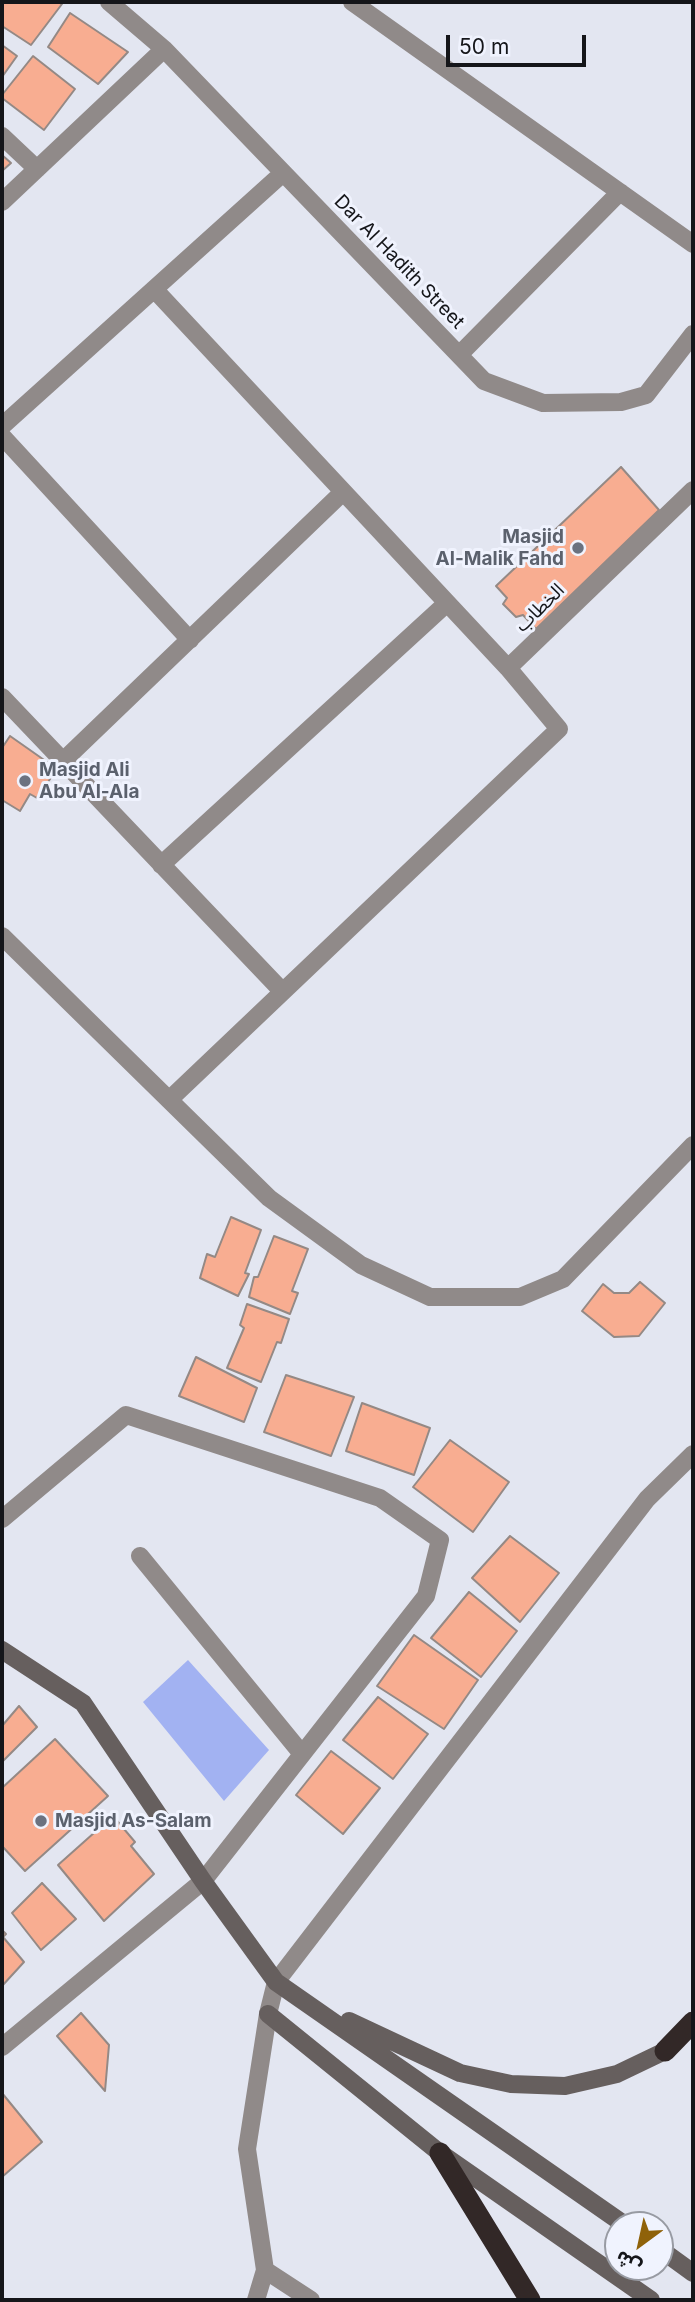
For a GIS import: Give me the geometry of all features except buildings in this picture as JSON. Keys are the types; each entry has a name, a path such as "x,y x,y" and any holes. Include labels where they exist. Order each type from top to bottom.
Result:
{"highway":[{"path":"665,2051 693,2022"},
{"path":"665,2051 693,2037"},
{"path":"440,2153 530,2300"}],"street":[{"name":"Dar Al Hadith Street","path":"109,2 164,49 484,381 542,403 621,402 646,395 693,334"},
{"path":"352,2 693,244"},
{"path":"2,202 164,49"},
{"path":"2,136 37,169"},
{"path":"2,426 283,173"},
{"path":"459,355 620,192"},
{"path":"154,289 508,668 558,729 169,1100"},
{"path":"2,436 190,640"},
{"name":"الخطاب","path":"508,668 693,490"},
{"path":"63,761 343,492"},
{"path":"161,864 447,603"},
{"path":"2,697 282,991"},
{"path":"2,936 269,1198 361,1265 430,1297 520,1297 563,1279 693,1145"},
{"path":"2,1519 126,1415 380,1498 440,1540 426,1596 203,1881 2,2047"},
{"path":"256,2300 265,2270 247,2149 268,2014 276,1982 647,1499 693,1454"},
{"path":"140,1556 302,1754"},
{"path":"2,1650 83,1703 203,1881 276,1982 605,2211"},
{"path":"300,1997 460,2073 511,2084 565,2086 617,2074 665,2051"},
{"path":"268,2014 440,2153 651,2300"},
{"path":"674,2259 693,2273"},
{"path":"265,2270 311,2300"}],"shaded area":[{"path":"188,1660 269,1750 224,1801 143,1702"}],"place":[{"name":"Masjid Al-Malik Fahd","path":"578,548"},
{"name":"Masjid Ali Abu Al-Ala","path":"25,781"},
{"name":"Masjid As-Salam","path":"41,1821"}]}
